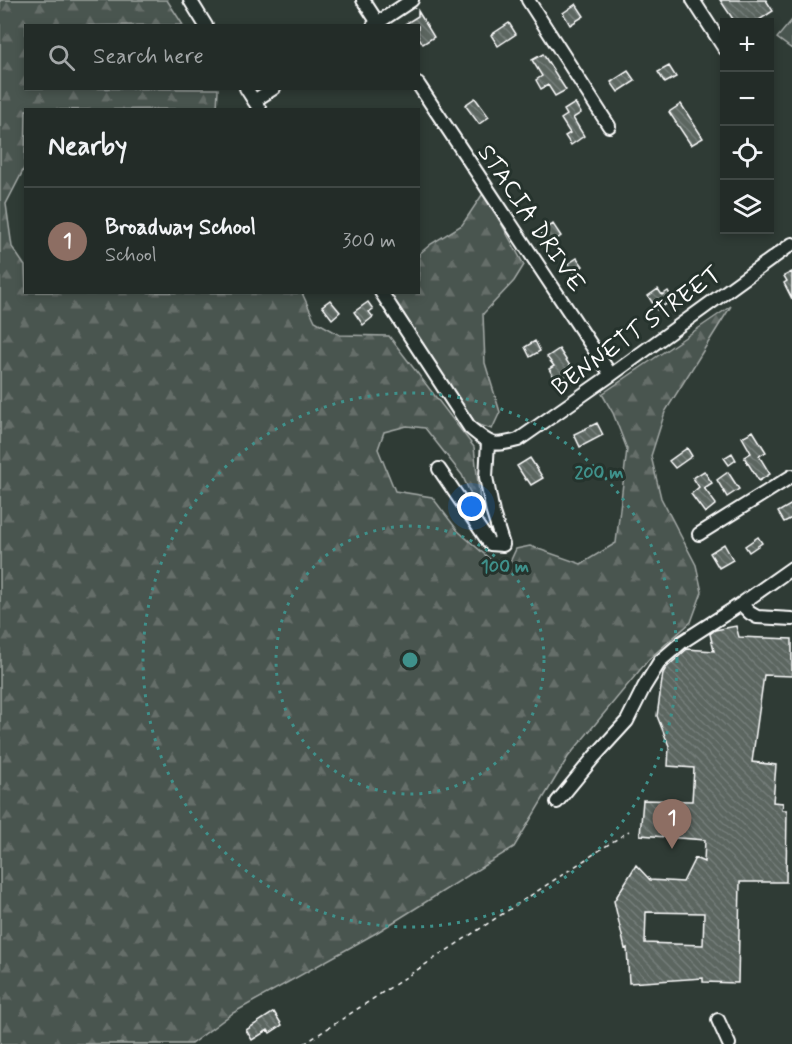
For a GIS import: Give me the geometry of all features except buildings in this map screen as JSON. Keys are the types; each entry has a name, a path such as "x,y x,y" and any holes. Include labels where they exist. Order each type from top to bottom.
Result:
{"street":[{"path":"190,0 205,24"},
{"path":"363,0 377,24 412,0"},
{"path":"528,0 609,126"},
{"path":"693,0 720,42"},
{"name":"STACIA DRIVE","path":"420,87 611,375"},
{"path":"247,90 257,105 272,90"},
{"name":"BENNETT STREET","path":"488,442 501,444 518,440 792,244"},
{"path":"382,294 470,428 488,442 486,477 493,513 503,545 490,544 439,469"},
{"path":"699,534 792,476"},
{"path":"557,802 627,721 660,661 682,642 792,568"},
{"path":"741,604 750,614 757,617 792,619"},
{"path":"718,1020 729,1044"}],"path":[{"path":"304,1044 629,831"}],"green space":[{"path":"0,0 167,0 182,24 24,24 24,90 218,90 217,108 24,108 24,169 6,204 12,247 24,265 24,294 302,294 315,321 340,335 389,336 474,447 482,519 462,475 425,428 407,426 384,432 378,449 395,491 432,497 458,531 491,560 510,562 516,549 530,546 581,564 616,543 627,449 613,413 602,394 731,306 665,412 651,456 661,498 696,565 702,592 691,622 649,659 568,757 514,847 376,933 233,1013 191,1044 0,1044"},
{"path":"792,20 792,49 777,38"},
{"path":"484,192 524,265 514,281 483,314 485,363 500,412 492,429 476,424 389,294 420,294 420,253 462,225"}],"place":[{"name":"Broadway School","path":"672,849"}]}
